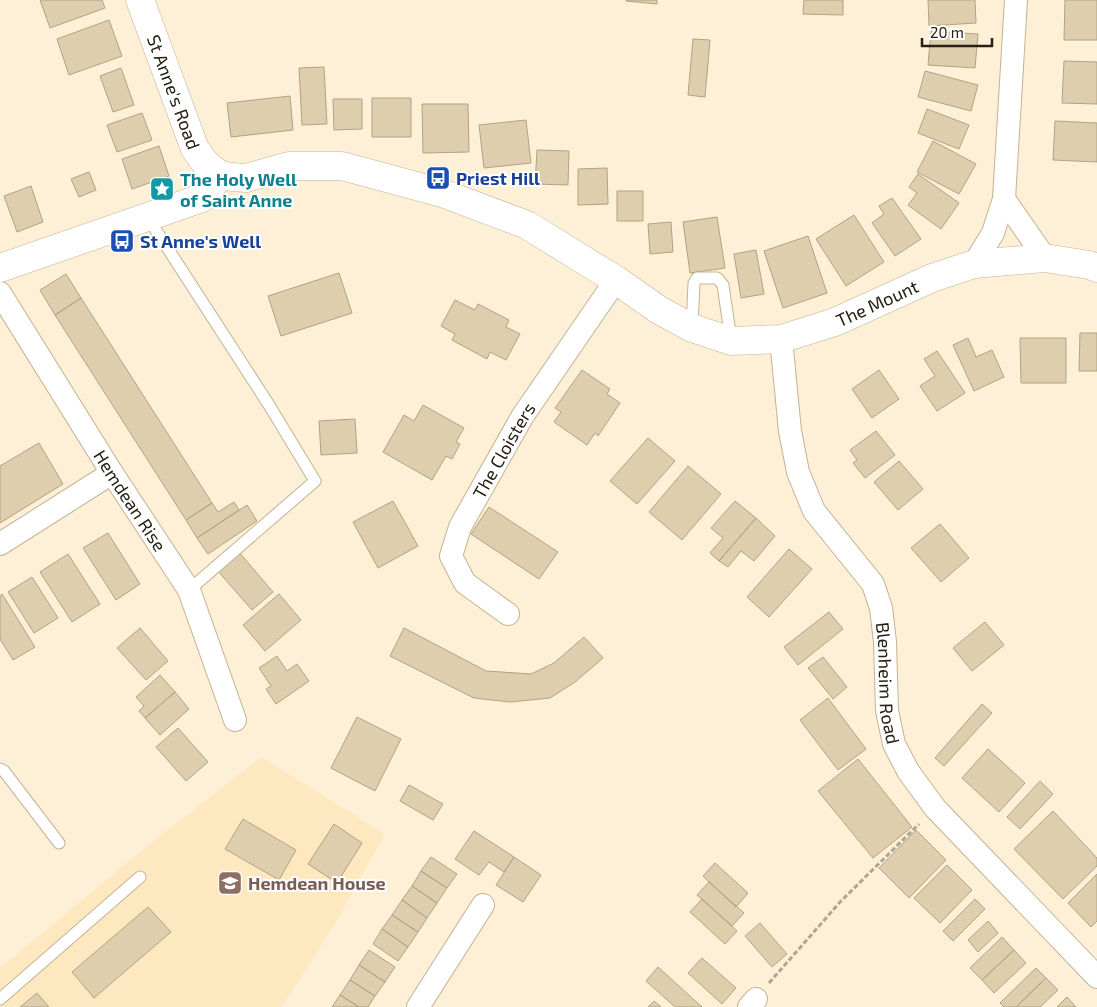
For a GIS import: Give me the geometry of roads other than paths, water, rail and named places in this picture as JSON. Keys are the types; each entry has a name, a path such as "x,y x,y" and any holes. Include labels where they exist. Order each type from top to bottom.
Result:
{"street":[{"name":"St Anne's Road","path":"140,0 195,149 206,164 220,175"},
{"path":"974,264 993,233 1004,199 1016,0"},
{"path":"0,268 202,198 220,175 246,178 290,166 342,166 442,193 527,225 616,280 659,310 692,328 731,341 781,339"},
{"path":"1004,199 1045,258"},
{"name":"The Mount","path":"781,339 835,322 932,278 974,264 1045,258 1097,268"},
{"name":"The Cloisters","path":"508,614 465,583 451,556 460,527 522,417 616,280"},
{"name":"Hemdean Rise","path":"0,293 112,473 188,590 235,720"},
{"name":"Blenheim Road","path":"781,339 790,431 798,472 814,510 873,584 881,608 885,642 887,711 894,744 908,771 935,808 1097,977"},
{"path":"0,544 112,473"},
{"path":"418,1007 483,905"}],"lane":[{"path":"147,216 269,405 315,481 188,590"},
{"path":"692,328 694,283 697,278 717,278 723,285 731,341"},
{"path":"0,769 4,771 59,843"},
{"path":"0,998 140,877"}],"place":[{"name":"Priest Hill","path":"438,178"},
{"name":"The Holy Well of Saint Anne","path":"162,189"},
{"name":"St Anne's Well","path":"122,241"},
{"name":"Hemdean House","path":"230,883"}]}
